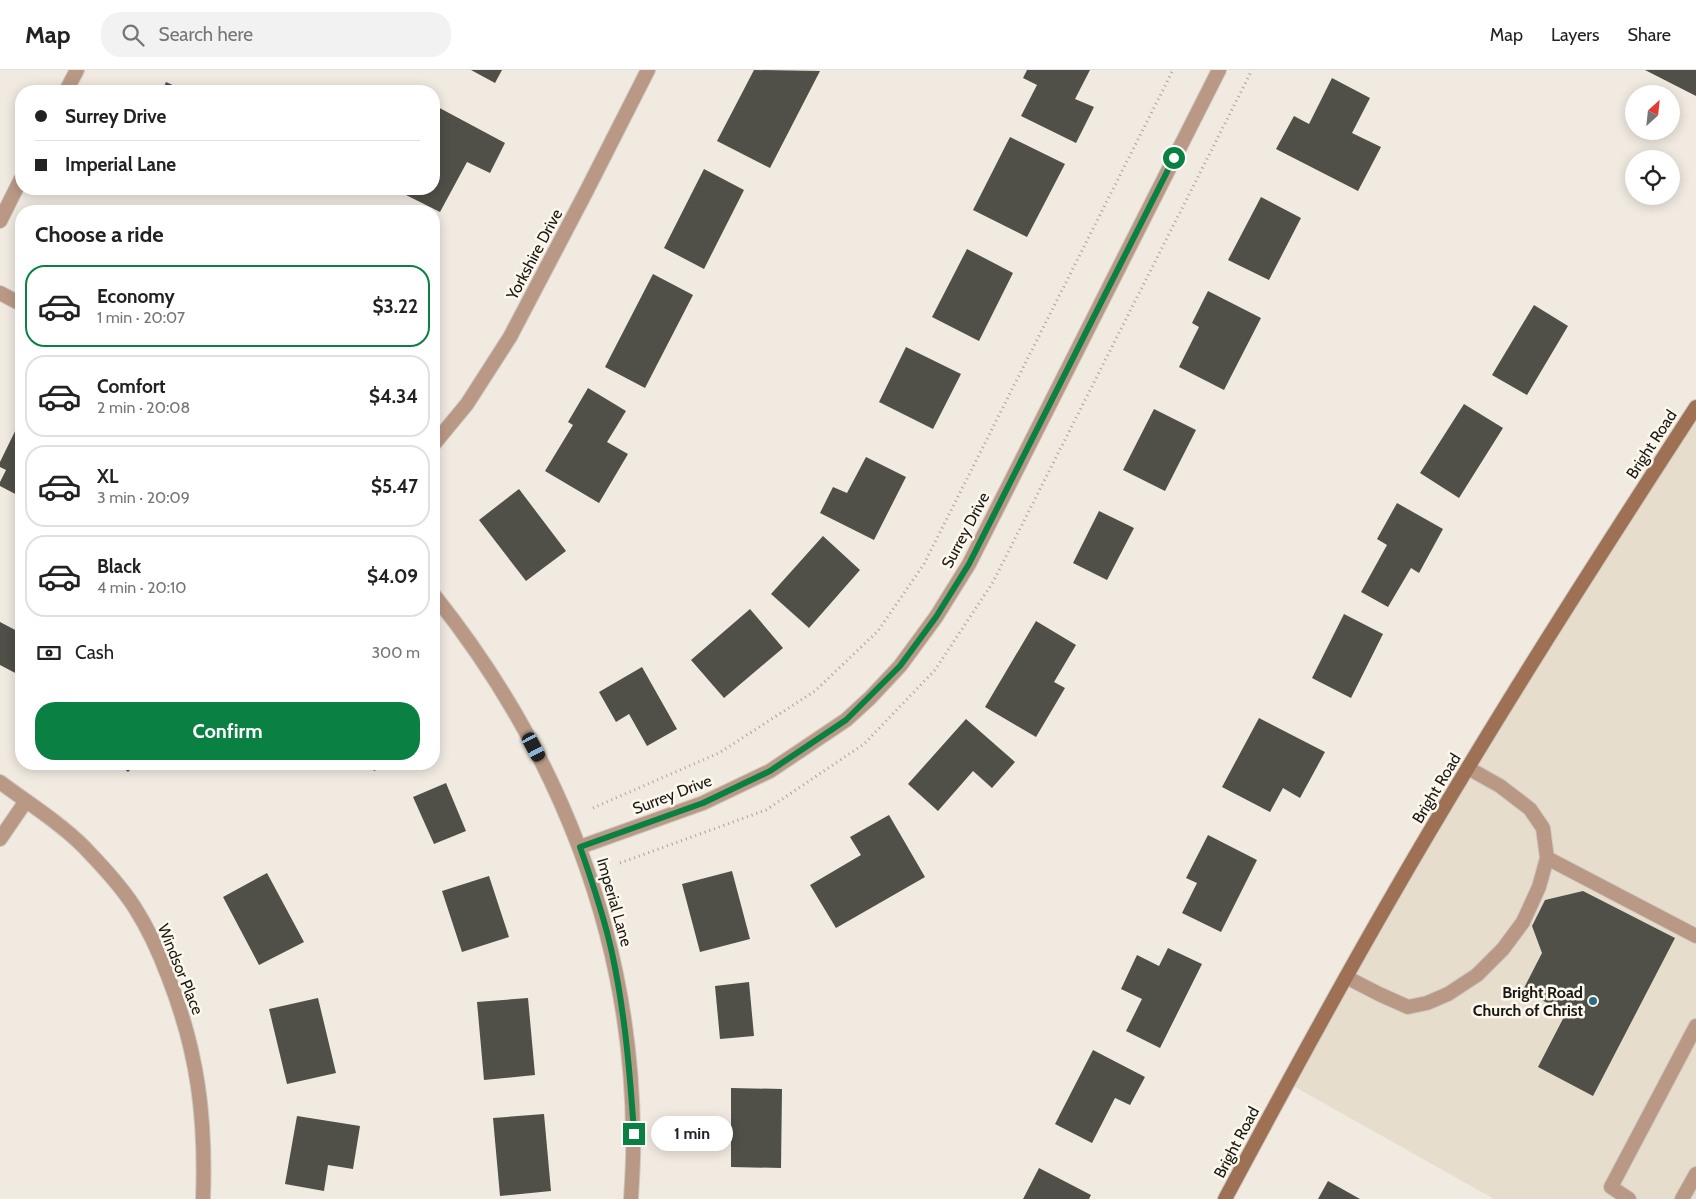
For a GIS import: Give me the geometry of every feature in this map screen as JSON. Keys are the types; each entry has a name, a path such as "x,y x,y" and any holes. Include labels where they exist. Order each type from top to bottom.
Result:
{"main road":[{"name":"Bright Road","path":"1225,1199 1346,977 1468,768 1594,565 1696,407"}],"street":[{"path":"69,85 77,70"},
{"name":"Yorkshire Drive","path":"440,436 466,404 510,337 648,70"},
{"name":"Surrey Drive","path":"580,847 703,803 770,771 846,720 900,666 936,617 969,564 1218,70"},
{"path":"0,221 15,191"},
{"path":"0,293 15,301"},
{"name":"Imperial Lane","path":"440,602 486,667 519,719 548,774 580,847 595,890 607,934 622,1006 630,1075 634,1134 632,1199"},
{"path":"1346,977 1408,1006 1427,1003 1448,994 1477,975 1503,950 1523,922 1539,886 1547,858 1543,828 1530,809 1500,786 1468,768"},
{"name":"Windsor Place","path":"0,782 51,819 82,846 109,874 134,907 154,942 189,1036 198,1076 204,1142 203,1199"},
{"path":"0,839 26,801"},
{"path":"1547,858 1696,936"},
{"path":"1629,1199 1611,1187 1696,1026"},
{"path":"1682,1199 1696,1174"}],"path":[{"path":"592,808 719,753 814,691 878,630 924,564 1172,70"}],"shaded area":[{"path":"1696,407 1696,1199 1494,1199 1288,1083 1389,901"}],"building":[{"path":"471,70 502,70 495,83"},
{"path":"754,70 820,71 770,168 717,141"},
{"path":"1027,70 1090,70 1075,99 1094,107 1076,143 1021,116 1037,85 1023,78"},
{"path":"1645,70 1696,70 1696,96 1680,88 1680,85 1674,85"},
{"path":"1332,78 1370,98 1352,133 1381,147 1358,191 1276,149 1294,116 1309,124"},
{"path":"440,108 505,143 490,173 467,162 440,212 440,205 426,205 406,195 440,195"},
{"path":"1010,137 1065,164 1027,237 973,210"},
{"path":"704,169 744,190 704,269 664,248"},
{"path":"1261,197 1301,218 1269,280 1228,260"},
{"path":"967,249 1013,273 979,341 932,317"},
{"path":"653,274 693,295 645,388 605,367"},
{"path":"1208,291 1261,318 1224,390 1179,367 1199,327 1192,323"},
{"path":"1534,305 1568,326 1527,395 1492,375"},
{"path":"906,347 961,374 933,429 879,402"},
{"path":"588,388 626,411 607,442 628,454 599,503 545,471 573,425 568,422"},
{"path":"1464,404 1503,428 1459,498 1420,473"},
{"path":"1154,409 1196,430 1165,491 1123,470"},
{"path":"15,431 15,494 0,486 6,470 0,467 0,462"},
{"path":"866,457 906,477 874,540 820,513 833,487 847,493"},
{"path":"519,489 566,551 526,581 479,520"},
{"path":"1397,503 1443,529 1419,573 1411,568 1388,607 1361,592 1387,545 1377,539"},
{"path":"1099,511 1134,528 1107,580 1073,563"},
{"path":"823,536 860,570 809,628 771,594"},
{"path":"750,609 783,648 724,698 691,660"},
{"path":"1344,614 1383,634 1351,698 1312,678"},
{"path":"1036,621 1076,645 1054,682 1065,688 1036,737 985,707"},
{"path":"0,622 15,630 15,673 0,665"},
{"path":"642,667 677,729 647,746 629,714 616,722 599,692"},
{"path":"1259,718 1325,752 1300,798 1283,788 1270,812 1222,787"},
{"path":"966,719 1015,762 992,788 973,771 938,811 908,784"},
{"path":"446,783 466,831 434,844 413,797"},
{"path":"889,815 925,877 836,928 810,885 861,855 850,837"},
{"path":"1208,835 1257,860 1221,932 1182,913 1197,883 1186,878"},
{"path":"732,871 750,939 700,952 682,884"},
{"path":"267,873 304,942 259,965 223,897"},
{"path":"489,876 509,937 462,952 442,891"},
{"name":"Bright Road Church of Christ","path":"1583,891 1675,938 1593,1096 1538,1067 1566,1013 1523,990 1542,953 1532,926 1545,900"},
{"path":"1168,948 1202,964 1160,1048 1126,1031 1142,999 1121,989 1137,955 1159,966"},
{"path":"749,982 754,1036 720,1039 715,986"},
{"path":"318,998 336,1073 287,1084 269,1009"},
{"path":"528,998 535,1075 484,1080 477,1002"},
{"path":"1093,1050 1145,1077 1130,1105 1115,1098 1092,1143 1055,1124"},
{"path":"731,1088 782,1089 781,1168 731,1167"},
{"path":"544,1114 551,1191 500,1196 493,1118"},
{"path":"297,1116 360,1126 353,1169 328,1165 324,1191 285,1184"},
{"path":"1039,1168 1091,1195 1089,1199 1023,1199"},
{"path":"1328,1181 1360,1199 1318,1199"}],"place":[{"name":"Bright Road Church of Christ","path":"1593,1001"}],"route":[{"path":"634,1134 630,1075 622,1006 612,952 595,890 580,847 703,803 770,771 846,720 900,666 936,617 969,564 1174,158"}]}
